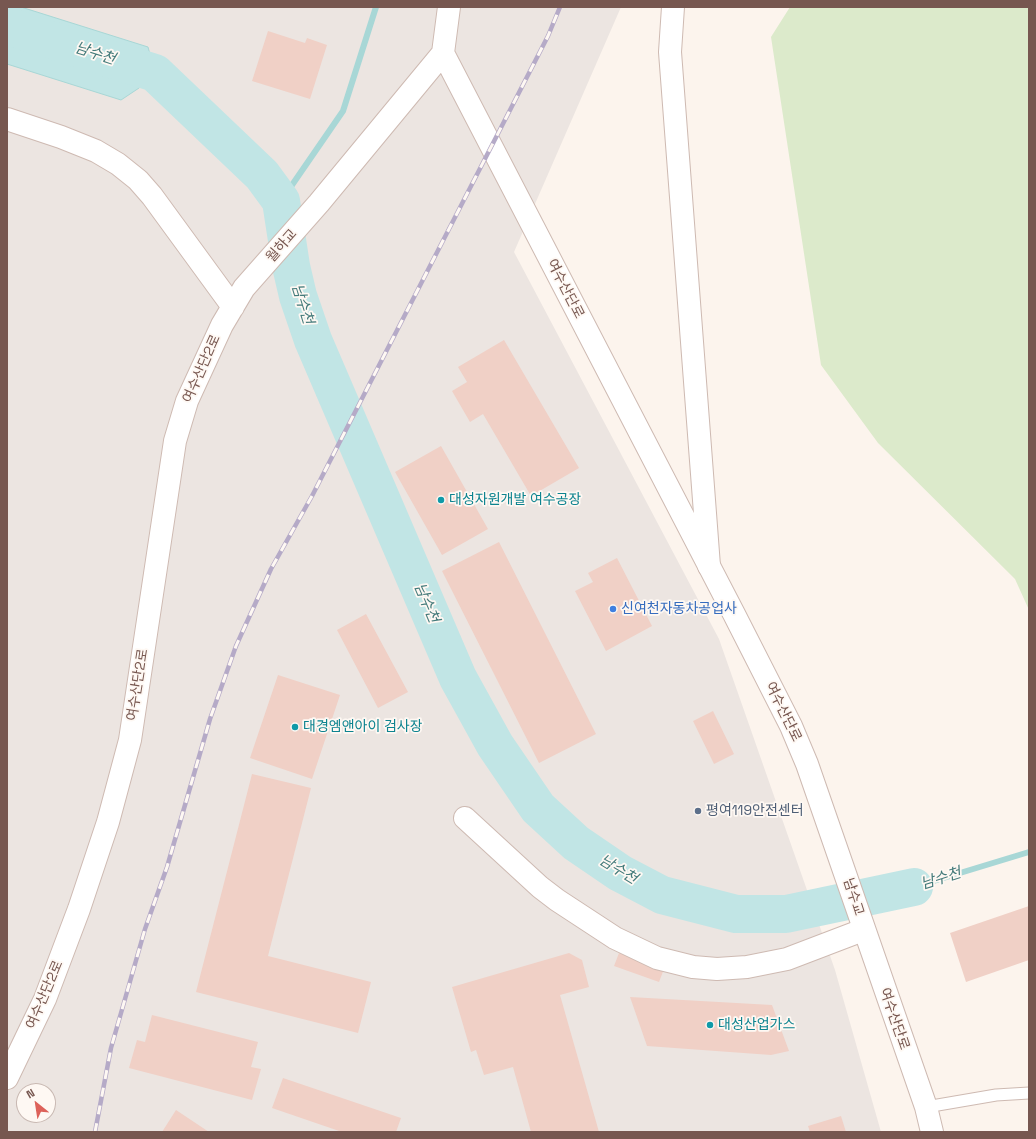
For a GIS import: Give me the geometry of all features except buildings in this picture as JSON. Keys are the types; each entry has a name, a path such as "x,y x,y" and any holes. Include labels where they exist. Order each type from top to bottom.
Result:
{"street":[{"path":"443,53 449,7"},
{"name":"여수산단로","path":"673,7 670,52 709,566"},
{"name":"월하교","path":"244,288 319,203 443,53"},
{"name":"여수산단로","path":"443,53 791,726 822,803 842,864"},
{"path":"7,119 96,151 118,164 138,180 152,196 233,307"},
{"name":"여수산단2로","path":"7,1078 45,999 79,909 108,822 130,740 175,441 187,401 219,332 244,288"},
{"path":"465,818 540,887 557,900 615,938 657,958 692,967 717,969 747,967 787,959 863,930"},
{"name":"남수교","path":"842,864 863,930"},
{"name":"여수산단로","path":"863,930 926,1107 932,1132"}],"lane":[{"path":"926,1107 996,1095 1029,1093"}],"shaded area":[{"path":"7,7 621,7 514,252 719,639 835,970 881,1132 7,1132"}],"green space":[{"path":"790,7 1029,7 1029,610 1015,579 878,443 821,365 771,37"}],"water":[{"path":"7,7 21,7 148,47 155,73 139,88 121,100 7,64"}],"waterway":[{"path":"281,201 343,111 376,7"},
{"name":"남수천","path":"7,26 155,73 262,175 281,201 291,266 298,296 313,340 458,678 495,745 538,808 576,843 620,873 662,895 736,914 786,914 914,887"},
{"name":"남수천","path":"914,887 1029,852"}],"railway":[{"path":"95,1132 111,1048 145,929 167,867 210,719 236,646 271,569 312,496 548,36 560,7"}],"place":[{"name":"대성자원개발 여수공장","path":"441,500"},
{"name":"신여천자동차공업사","path":"613,609"},
{"name":"대경엠앤아이 검사장","path":"295,727"},
{"name":"평여119안전센터","path":"698,811"},
{"name":"대성산업가스","path":"710,1025"}]}
